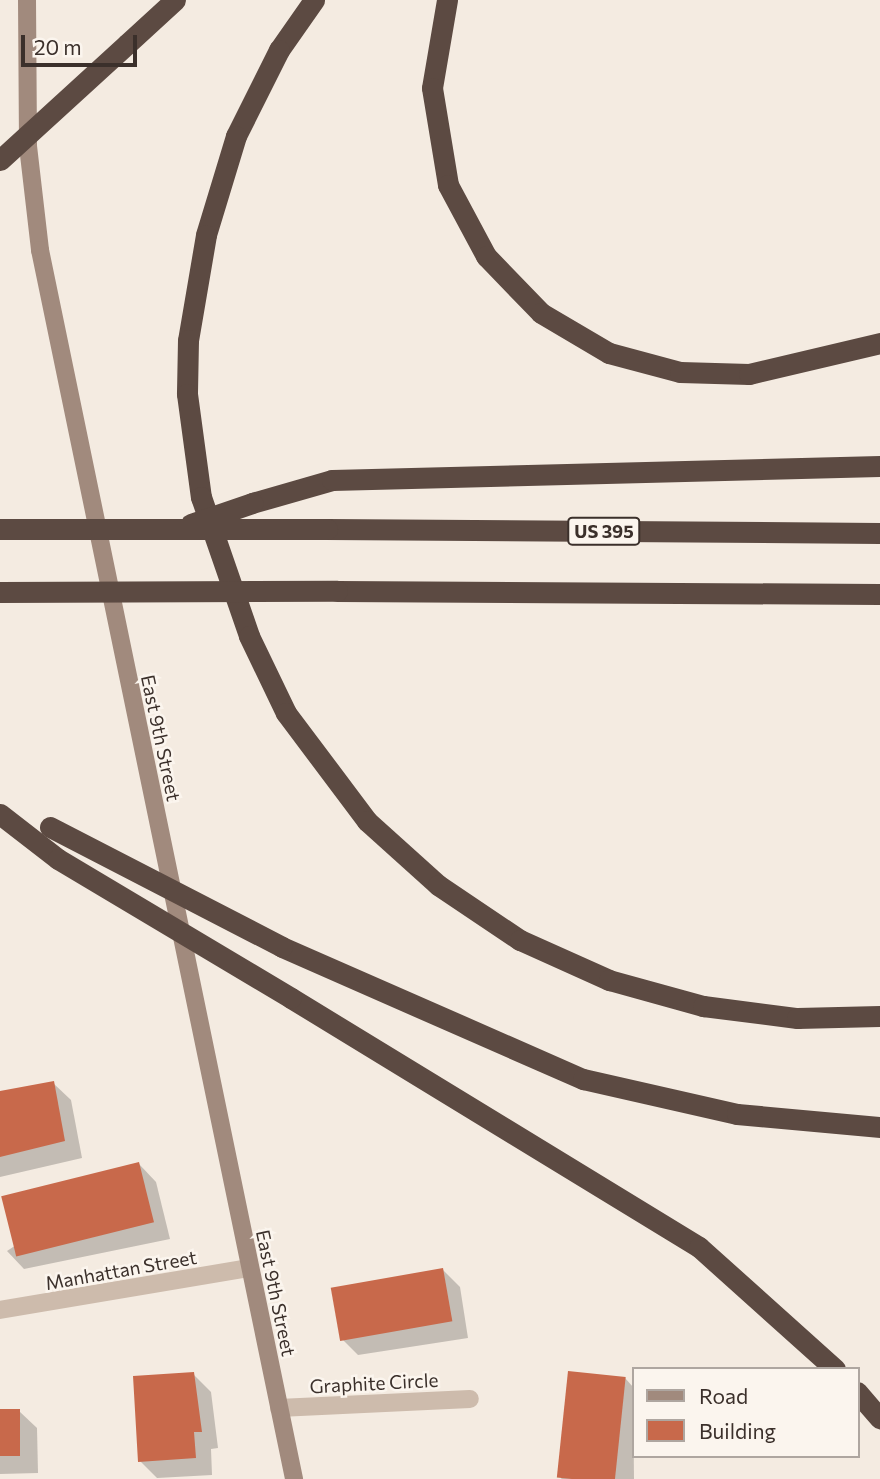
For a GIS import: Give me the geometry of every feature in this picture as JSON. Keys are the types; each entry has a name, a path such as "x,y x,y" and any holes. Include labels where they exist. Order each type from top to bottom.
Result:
{"highway":[{"path":"0,160 175,0"},
{"path":"314,0 279,51 236,135 206,235 188,340 189,419 201,497 249,636 286,713 367,821 438,885 520,940 609,980 702,1006 797,1018 880,1016"},
{"path":"447,0 432,88 448,185 486,256 541,313 609,353 702,374 783,369 880,343"},
{"path":"172,530 332,480 880,466"},
{"name":"US 395","path":"0,529 880,533"},
{"path":"0,592 880,594"},
{"path":"0,814 50,827 282,947 583,1079 737,1114 880,1127"},
{"path":"0,814 58,859 699,1247 833,1367"},
{"path":"859,1394 880,1418"}],"street":[{"name":"East 9th Street","path":"27,0 28,146 40,250 294,1479"},
{"name":"Manhattan Street","path":"0,1310 249,1268"},
{"name":"Graphite Circle","path":"279,1408 470,1399"}],"building":[{"path":"54,1081 65,1141 0,1157 0,1091"},
{"path":"139,1162 154,1222 16,1257 1,1196"},
{"path":"443,1268 452,1321 340,1341 331,1288"},
{"path":"568,1371 626,1377 615,1479 557,1477"},
{"path":"194,1372 202,1432 194,1432 196,1458 138,1462 133,1376"},
{"path":"0,1409 20,1409 20,1456 0,1456"}]}
